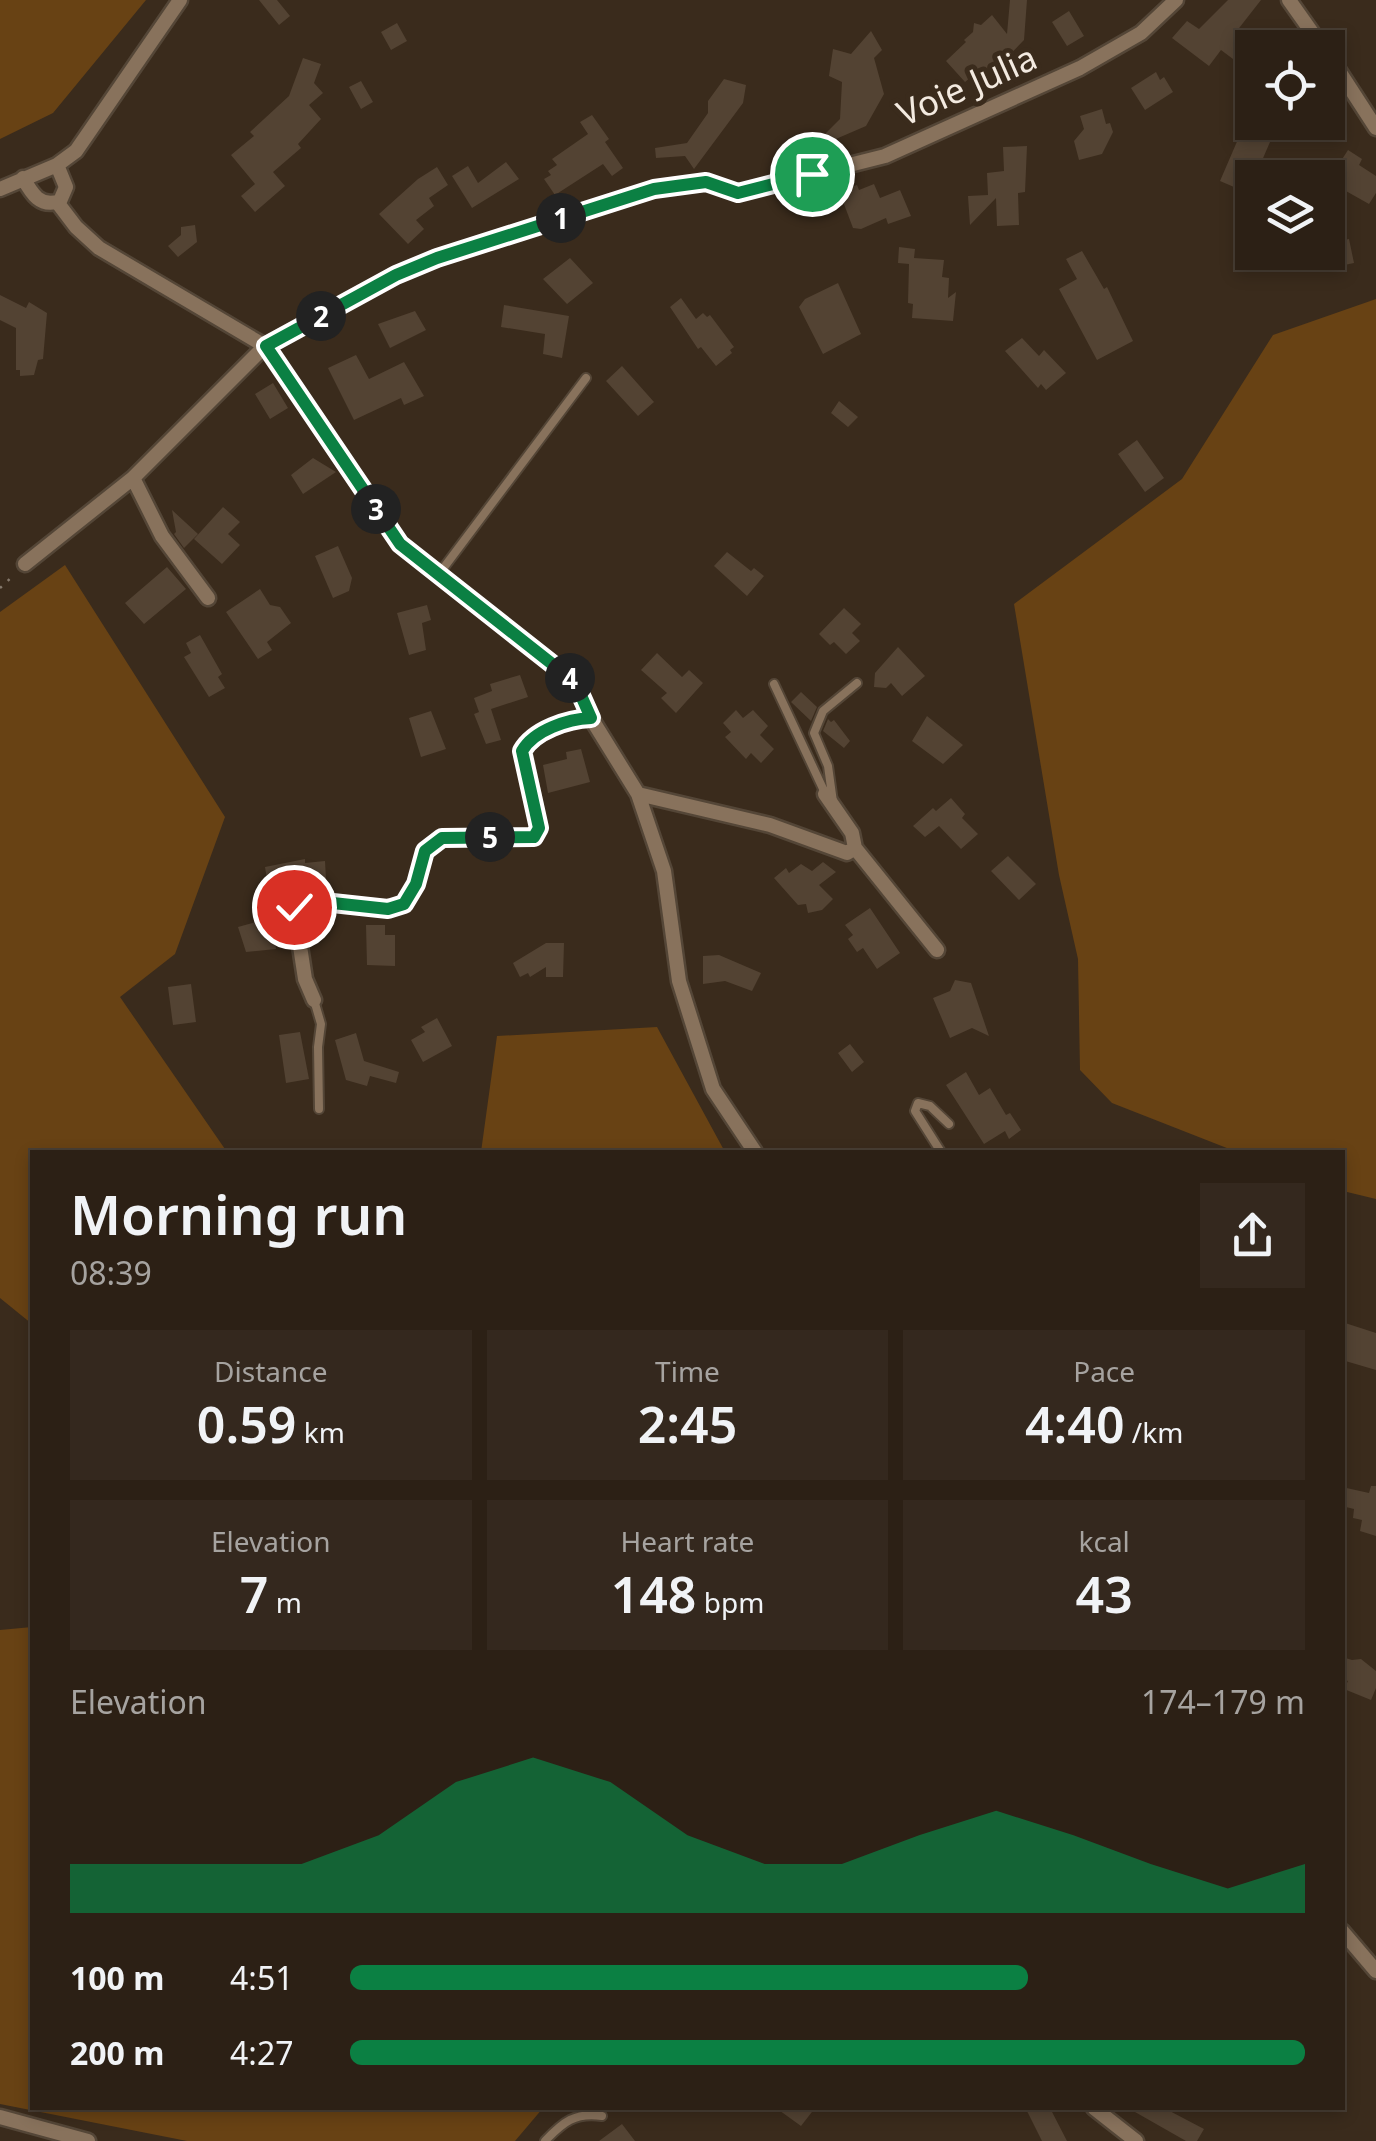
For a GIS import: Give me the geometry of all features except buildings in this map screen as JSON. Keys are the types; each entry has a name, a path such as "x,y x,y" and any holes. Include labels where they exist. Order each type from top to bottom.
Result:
{"street":[{"path":"0,188 58,165 76,152 180,0"},
{"name":"Voie Julia","path":"24,564 132,478 266,346 396,275 437,258 654,189 706,182 738,193 884,156 1080,68 1141,34 1176,0"},
{"path":"1289,0 1310,30"},
{"path":"1345,80 1376,128"},
{"path":"23,178 36,199 48,204 57,202 63,198 66,187 58,165"},
{"path":"57,202 76,228 100,248 266,346 400,544 575,682 591,718 638,794 664,871 679,981 713,1089 754,1150"},
{"path":"132,478 162,536 208,598"},
{"path":"314,1000 305,979 294,907 305,900 388,909 404,904 416,884 425,851 442,838 534,837 539,828 522,751 528,740 574,719 591,718"},
{"path":"638,794 770,826 847,852 855,848"},
{"path":"829,800 852,833 855,848 937,950"},
{"path":"1345,1935 1376,1970"},
{"path":"1096,2110 1134,2140"},
{"path":"0,2117 88,2141"}],"lane":[{"path":"438,574 586,378"},
{"path":"774,684 829,800"},
{"path":"829,800 833,786 814,734 823,711 857,684"},
{"path":"314,1000 321,1024 319,1109"},
{"path":"940,1150 914,1110 918,1102 930,1106 949,1124"},
{"path":"545,2141 558,2126 584,2114 602,2116"}],"path":[{"path":"0,588 24,564"}],"shaded area":[{"path":"0,0 146,0 53,113 0,139"},
{"path":"1376,299 1376,1199 1345,1191 1345,1150 1232,1150 1112,1103 1080,1070 1078,959 1059,875 1014,604 1182,479 1273,335"},
{"path":"65,565 225,817 175,954 120,997 226,1150 30,1150 30,1322 0,1298 0,612"},
{"path":"657,1027 724,1150 481,1150 497,1036"},
{"path":"30,1627 30,2110 0,2104 0,1630"},
{"path":"30,2110 541,2110 515,2141 187,2141"}],"route":[{"path":"294,907 305,900 388,909 404,904 416,884 425,851 442,838 534,837 539,828 522,751 528,740 574,719 591,718 575,682 400,544 266,346 396,275 437,258 654,189 706,182 738,193 812,174"}]}
